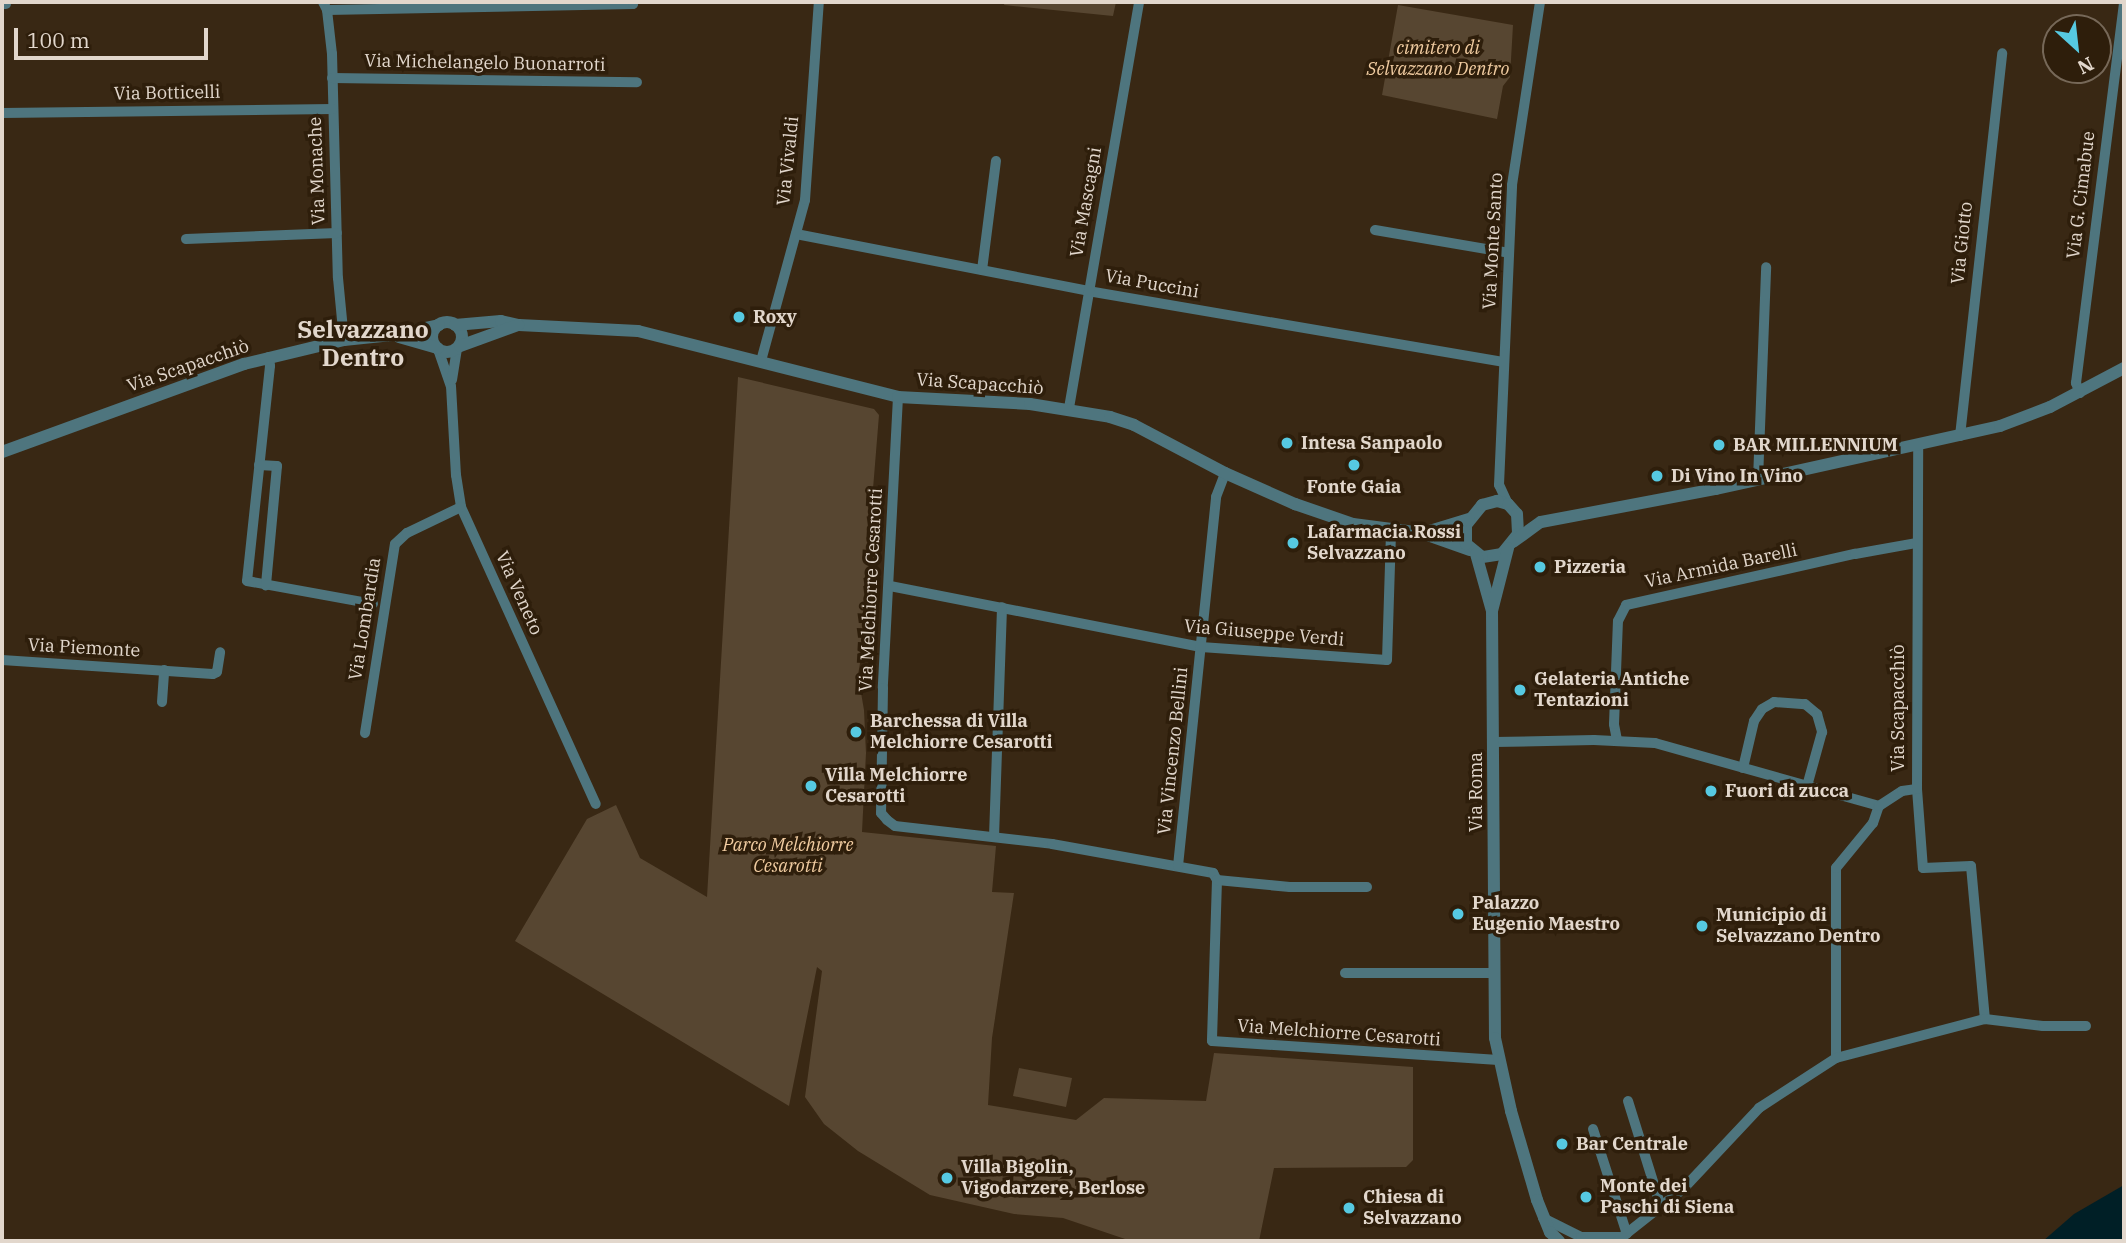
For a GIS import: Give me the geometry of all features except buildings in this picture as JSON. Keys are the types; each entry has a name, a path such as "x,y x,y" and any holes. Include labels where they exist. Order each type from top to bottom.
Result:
{"street":[{"name":"Via Vivaldi","path":"761,361 805,200 819,2"},
{"name":"Via Mascagni","path":"1069,408 1139,2"},
{"name":"Via Monte Santo","path":"1510,506 1499,485 1512,185 1536,2"},
{"name":"Via G. Cimabue","path":"2080,393 2076,383 2123,2"},
{"path":"325,6 633,3"},
{"name":"Via Monache","path":"325,6 332,78 344,340"},
{"name":"Via Giotto","path":"1960,436 2002,53"},
{"name":"Via Michelangelo Buonarroti","path":"332,78 637,82"},
{"name":"Via Botticelli","path":"2,113 333,109"},
{"path":"982,270 996,161"},
{"path":"1375,230 1509,253"},
{"path":"186,239 337,233"},
{"name":"Via Puccini","path":"796,234 1088,291 1503,362"},
{"path":"1758,480 1766,267"},
{"name":"Via Scapacchiò","path":"2,452 208,376 269,357 344,340 392,335 439,325 501,321 519,325 638,331 898,397 1069,408 1134,425 1225,473 1295,504 1353,524 1422,533 1473,552"},
{"path":"438,349 432,336 439,325"},
{"path":"455,325 463,337 458,347"},
{"name":"Via Scapacchiò","path":"392,335 451,352 519,325"},
{"name":"Via Veneto","path":"458,347 451,386 456,475 461,507 596,804"},
{"name":"Via Veneto","path":"438,349 451,386"},
{"path":"269,357 247,581 373,604"},
{"path":"1499,485 1488,502 1469,519 1464,538 1473,552 1496,557 1540,523 1758,480 1960,436 2024,418 2080,393 2124,368"},
{"name":"Via Melchiorre Cesarotti","path":"898,397 883,688 881,813 895,826 994,837 1213,873 1217,880 1212,1041 1498,1060"},
{"name":"Via Scapacchiò","path":"1879,806 1902,791 1917,789 1918,445"},
{"path":"259,465 277,466 266,584"},
{"name":"Via Vincenzo Bellini","path":"1178,866 1216,497 1225,473"},
{"path":"1488,502 1510,506 1540,523"},
{"path":"1510,506 1519,527 1511,544"},
{"name":"Via Lombardia","path":"365,733 395,544 407,533 461,507"},
{"name":"Via Scapacchiò","path":"1422,533 1469,519"},
{"name":"Via Giuseppe Verdi","path":"890,586 1201,647 1387,660 1391,531"},
{"name":"Via Armida Barelli","path":"1617,740 1614,724 1618,621 1626,606 1855,554 1917,543"},
{"name":"Via Roma","path":"1511,544 1492,611 1494,1038 1543,1218 1559,1241"},
{"name":"Via Roma","path":"1473,552 1492,611"},
{"path":"994,837 1002,607"},
{"name":"Via Piemonte","path":"2,660 213,674 217,672 220,652"},
{"name":"Via Piemonte","path":"162,702 164,670"},
{"path":"1743,768 1754,721 1762,709 1774,702 1805,704 1817,714 1822,732 1807,786"},
{"path":"1493,742 1617,740 1655,743 1879,806 1873,823 1836,868 1836,1058"},
{"path":"1917,789 1923,868 1971,866 1985,1019"},
{"name":"Via Melchiorre Cesarotti","path":"1217,880 1290,887 1367,887"},
{"path":"1345,973 1494,974"},
{"path":"1543,1218 1581,1237 1597,1240 1622,1237 1684,1188 1759,1108 1836,1058 1985,1019 2043,1026 2086,1026"},
{"path":"1628,1101 1661,1207"},
{"path":"1593,1129 1622,1237"}],"green space":[{"path":"1005,2 1116,2 1113,16 1004,5"},
{"name":"cimitero di Selvazzano Dentro","path":"1398,5 1513,25 1510,77 1503,86 1497,119 1382,95"},
{"name":"Parco Melchiorre Cesarotti","path":"738,377 874,409 879,415 873,489 874,581 858,675 864,710 866,753 862,832 996,846 992,892 1014,893 992,1038 988,1105 1076,1120 1104,1098 1206,1101 1214,1053 1413,1067 1413,1160 1406,1167 1274,1168 1259,1241 1131,1241 1063,1218 1014,1214 930,1195 858,1151 824,1124 805,1097 822,971 817,967 789,1106 515,941 587,819 616,805 640,858 707,897"},
{"path":"1019,1068 1072,1078 1066,1107 1013,1096"}],"water":[{"path":"2124,1185 2124,1241 2043,1241 2074,1214"}],"place":[{"name":"Roxy","path":"739,317"},
{"name":"Intesa Sanpaolo","path":"1287,443"},
{"name":"BAR MILLENNIUM","path":"1719,445"},
{"name":"Fonte Gaia","path":"1354,465"},
{"name":"Di Vino In Vino","path":"1657,476"},
{"name":"Lafarmacia.Rossi Selvazzano","path":"1293,543"},
{"name":"Pizzeria","path":"1540,567"},
{"name":"Gelateria Antiche Tentazioni","path":"1520,690"},
{"name":"Barchessa di Villa Melchiorre Cesarotti","path":"856,732"},
{"name":"Villa Melchiorre Cesarotti","path":"811,786"},
{"name":"Fuori di zucca","path":"1711,791"},
{"name":"Palazzo Eugenio Maestro","path":"1458,914"},
{"name":"Municipio di Selvazzano Dentro","path":"1702,926"},
{"name":"Bar Centrale","path":"1562,1144"},
{"name":"Villa Bigolin, Vigodarzere, Berlose","path":"947,1178"},
{"name":"Monte dei Paschi di Siena","path":"1586,1197"},
{"name":"Chiesa di Selvazzano","path":"1349,1208"}],"district":[{"name":"Selvazzano Dentro","path":"363,344"}]}
